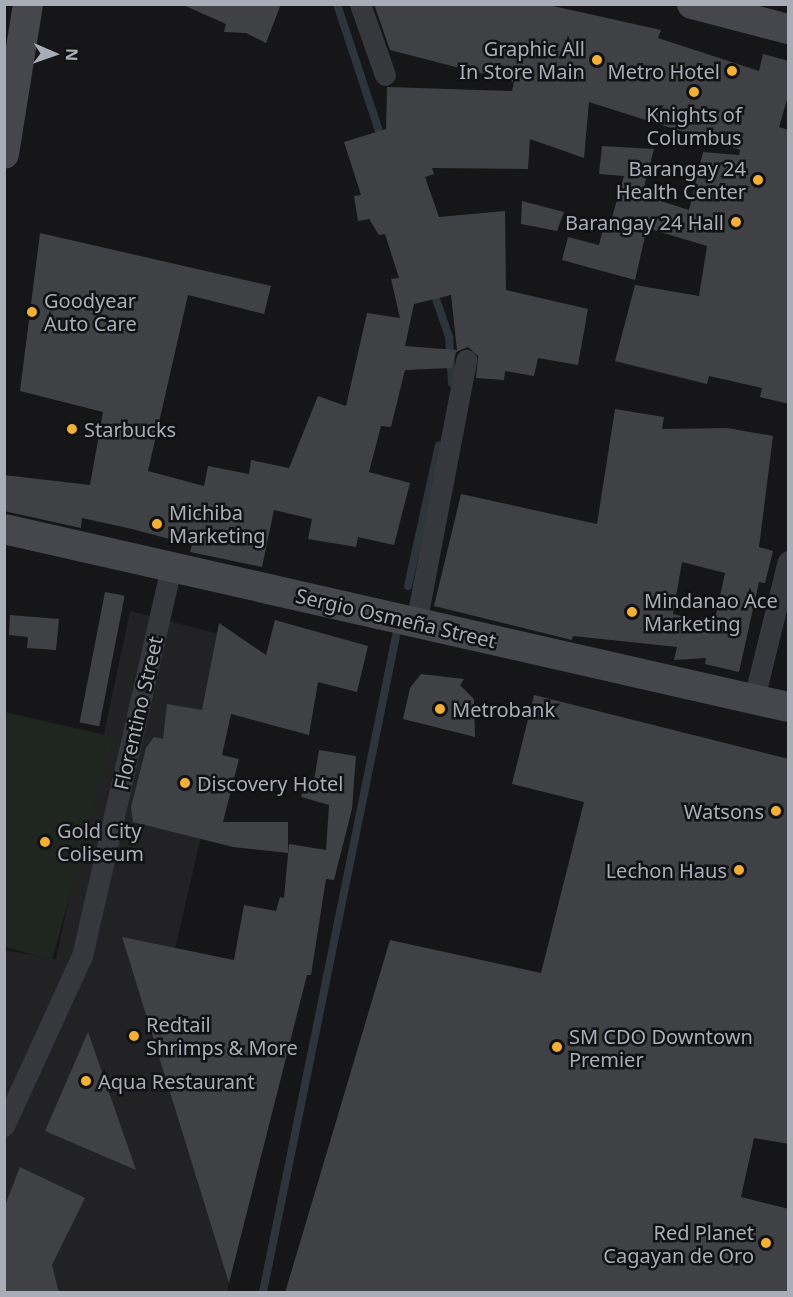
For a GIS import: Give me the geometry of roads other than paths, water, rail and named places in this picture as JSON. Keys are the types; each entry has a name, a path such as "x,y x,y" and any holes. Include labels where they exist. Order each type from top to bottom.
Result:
{"main road":[{"path":"4,154 28,4"},
{"path":"692,4 789,29"},
{"name":"Sergio Osmeña Street","path":"4,530 789,707"}],"street":[{"path":"360,4 385,75"},
{"path":"416,623 465,360"},
{"path":"754,698 789,561"},
{"name":"Florentino Street","path":"4,1126 82,956 171,567"}],"waterway":[{"path":"337,4 382,140"},
{"path":"433,290 449,337 452,383"},
{"path":"408,586 439,445"},
{"path":"263,1292 397,631"}],"place":[{"name":"Graphic All In Store Main","path":"597,60"},
{"name":"Metro Hotel","path":"732,71"},
{"name":"Knights of Columbus","path":"694,92"},
{"name":"Barangay 24 Health Center","path":"758,180"},
{"name":"Barangay 24 Hall","path":"736,222"},
{"name":"Goodyear Auto Care","path":"32,312"},
{"name":"Starbucks","path":"72,429"},
{"name":"Michiba Marketing","path":"157,524"},
{"name":"Mindanao Ace Marketing","path":"632,612"},
{"name":"Metrobank","path":"440,709"},
{"name":"Discovery Hotel","path":"185,783"},
{"name":"Watsons","path":"776,811"},
{"name":"Gold City Coliseum","path":"45,842"},
{"name":"Lechon Haus","path":"739,870"},
{"name":"Redtail Shrimps & More","path":"134,1036"},
{"name":"SM CDO Downtown Premier","path":"557,1047"},
{"name":"Aqua Restaurant","path":"86,1081"},
{"name":"Red Planet Cagayan de Oro","path":"766,1243"}]}
